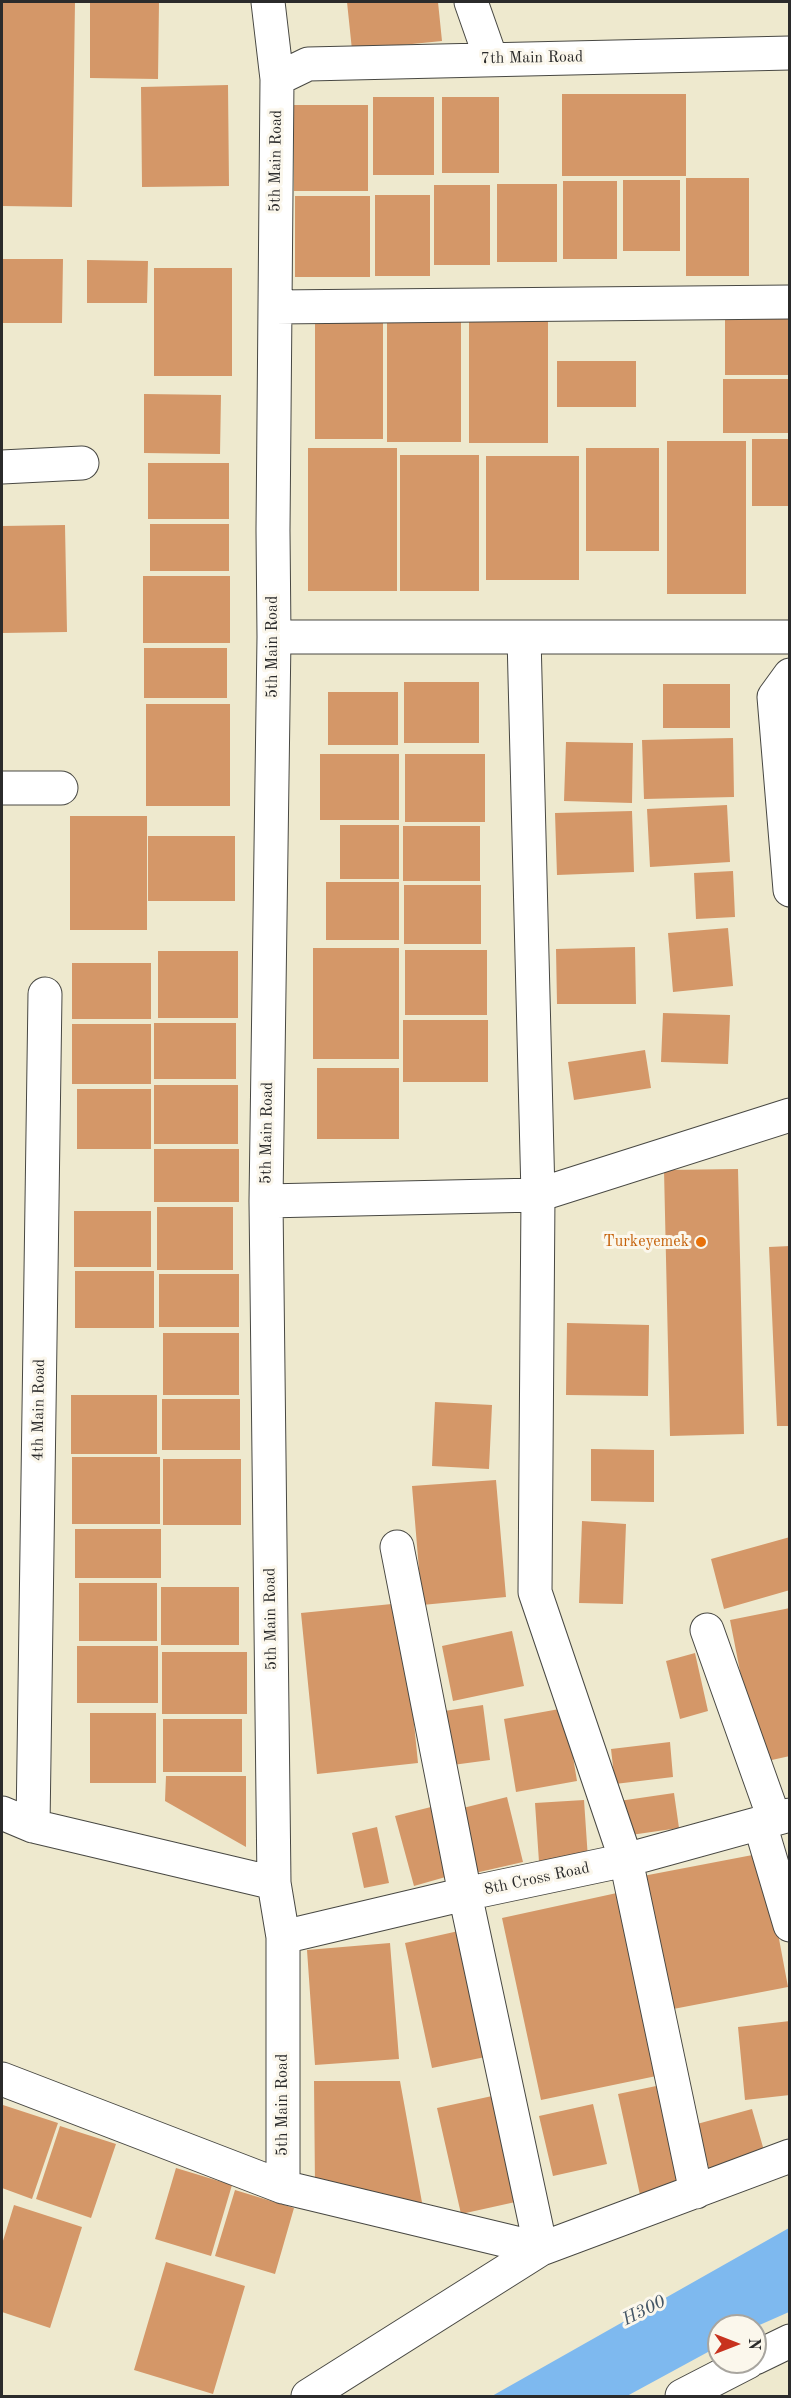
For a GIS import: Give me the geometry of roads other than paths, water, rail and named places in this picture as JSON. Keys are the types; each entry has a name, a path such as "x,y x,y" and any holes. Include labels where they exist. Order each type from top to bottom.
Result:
{"street":[{"name":"5th Main Road","path":"268,2 277,79 274,638 266,1201 274,1883 283,1937 283,2187"},
{"path":"471,2 491,59"},
{"name":"7th Main Road","path":"277,79 308,64 789,53"},
{"path":"275,307 789,302"},
{"path":"2,467 82,463"},
{"path":"274,638 789,638"},
{"path":"524,638 538,1195 534,1592 626,1860 696,2192"},
{"path":"789,675 774,697 789,891"},
{"path":"2,788 61,788"},
{"name":"4th Main Road","path":"33,1826 45,994"},
{"path":"266,1201 538,1195 789,1115"},
{"path":"397,1547 465,1894 541,2249"},
{"path":"707,1630 775,1819 789,1925"},
{"path":"2,1813 33,1826 274,1883"},
{"name":"8th Cross Road","path":"283,1937 465,1894 626,1860 775,1819"},
{"path":"2,2079 283,2187 541,2249"},
{"path":"308,2397 541,2249 789,2156"},
{"path":"767,2353 788,2343"},
{"path":"682,2397 725,2374"}],"water":[{"name":"H300","path":"789,2228 789,2312 767,2322 767,2314 707,2314 707,2353 627,2396 492,2396"}],"place":[{"name":"Turkeyemek","path":"701,1242"}]}
